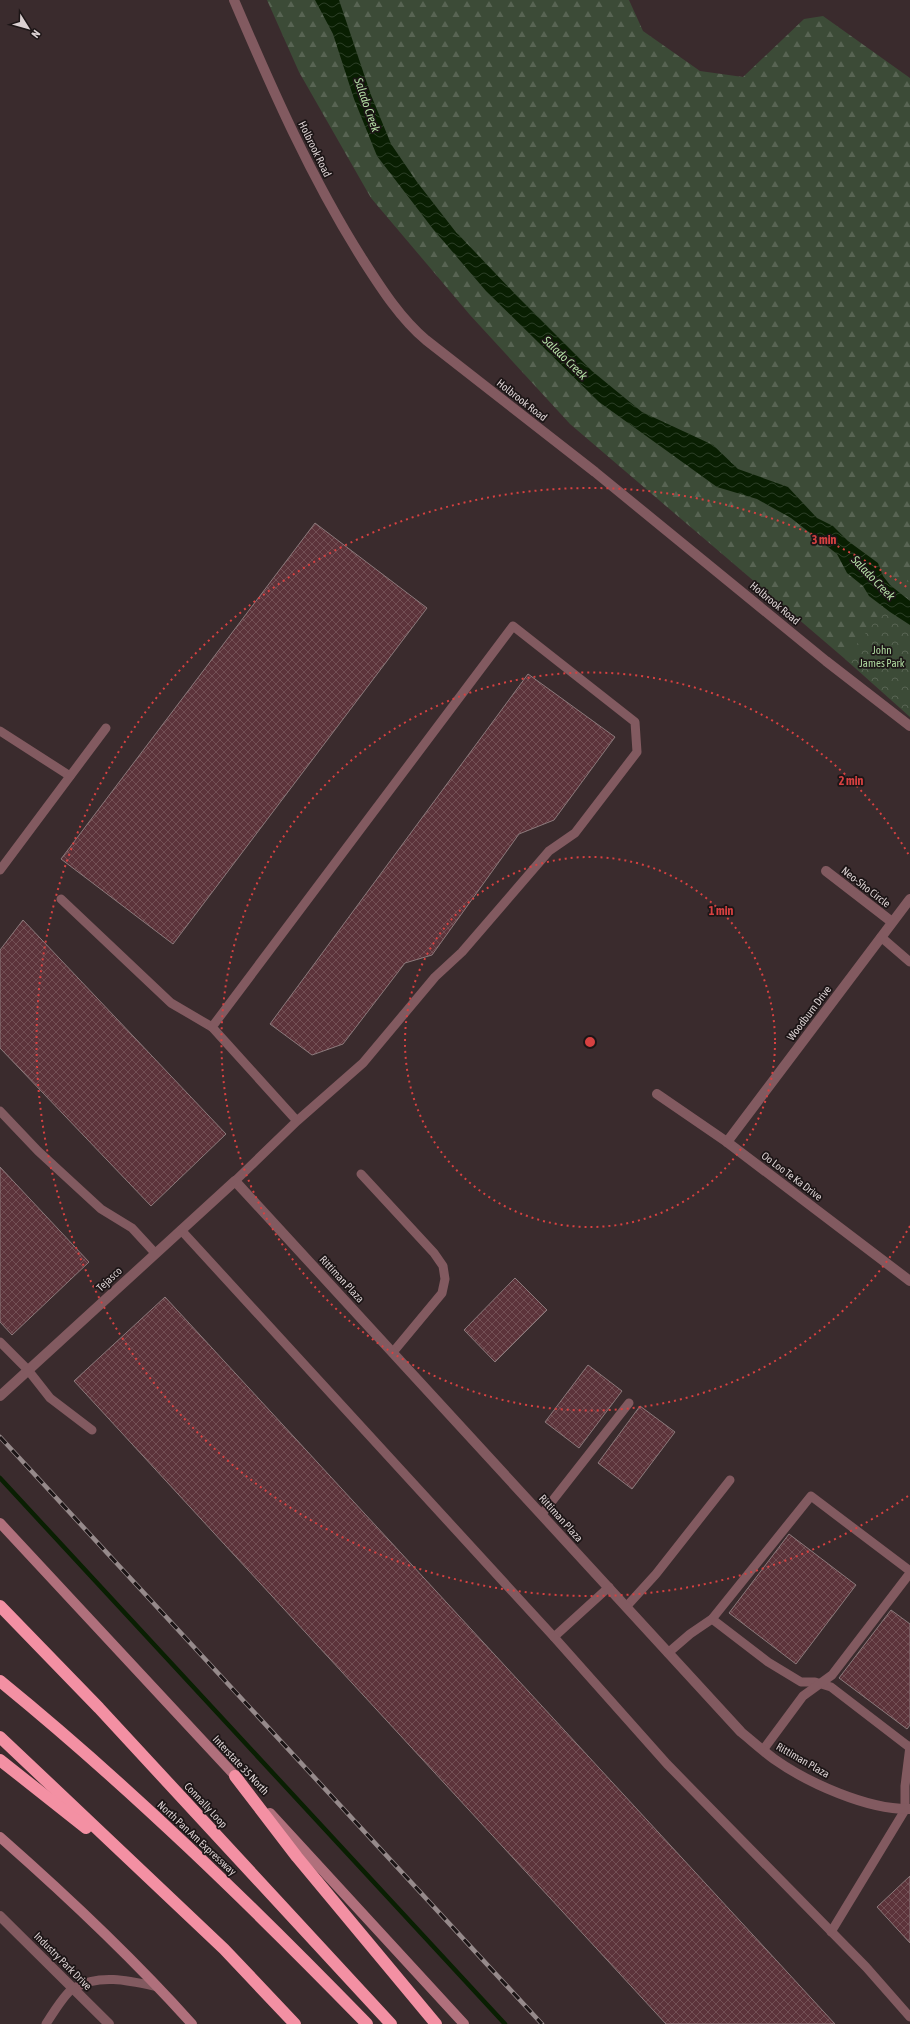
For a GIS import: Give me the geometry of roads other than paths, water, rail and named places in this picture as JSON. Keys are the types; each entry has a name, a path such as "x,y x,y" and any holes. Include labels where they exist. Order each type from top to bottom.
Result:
{"highway":[{"name":"Connally Loop","path":"0,1606 99,1708 391,2024"},
{"name":"North Pan Am Expressway","path":"0,1681 97,1764 220,1876 367,2024"},
{"path":"0,1737 224,1949 295,2024"},
{"path":"0,1760 150,1879"},
{"path":"235,1776 297,1857 436,2024"}],"main road":[{"name":"Interstate 35 North","path":"0,1523 464,2024"},
{"path":"0,1836 65,1894 158,1986 192,2024"}],"street":[{"name":"Holbrook Road","path":"234,0 266,76 315,177 341,226 408,325 607,482 826,660 910,726"},
{"name":"Neo-Sho Circle","path":"826,871 892,922"},
{"name":"Woodburn Drive","path":"727,1142 910,899"},
{"name":"Oo Loo Te Ka Drive","path":"657,1094 727,1142 910,1281"},
{"name":"Tejasco","path":"0,1396 235,1181"},
{"name":"Rittiman Plaza","path":"235,1181 741,1732 774,1760 834,1792 864,1802 907,1810"},
{"name":"Industry Park Drive","path":"0,1916 109,2024"}],"lane":[{"path":"212,1027 513,626 636,722 636,752 575,833 549,851 462,952 435,977 362,1063 296,1121 235,1181"},
{"path":"0,870 106,728"},
{"path":"0,732 70,776"},
{"path":"61,899 171,1003 212,1027 296,1121"},
{"path":"881,937 910,962"},
{"path":"0,1111 38,1151 95,1204 132,1228 155,1254"},
{"path":"361,1174 434,1253 443,1266 445,1279 442,1293 393,1352"},
{"path":"181,1230 554,1637 667,1764 831,1932 910,2017"},
{"path":"0,1342 28,1370 50,1398 92,1430"},
{"path":"542,1514 629,1403"},
{"path":"626,1607 656,1574 730,1480"},
{"path":"668,1653 690,1634 712,1619 811,1496 910,1572 832,1675 803,1696 764,1750"},
{"path":"554,1637 608,1588"},
{"path":"712,1619 768,1662 801,1682 818,1684 830,1688 910,1747 904,1786 907,1810 831,1932"},
{"path":"46,2024 73,1988 90,1982 116,1978 158,1986"}],"water":[{"name":"Salado Creek","path":"315,0 339,0 371,95 391,144 417,182 455,231 592,371 642,412 713,445 738,469 788,487 817,518 833,526 848,541 878,563 883,576 890,585 910,601 910,625 869,596 863,586 847,573 837,554 791,518 757,499 717,487 599,402 486,291 433,229 377,156 354,99 333,34"}],"waterway":[{"path":"0,1478 505,2024"}],"railway":[{"path":"0,1437 542,2024"}],"park label":[{"name":"John James Park","path":"882,656"}]}
